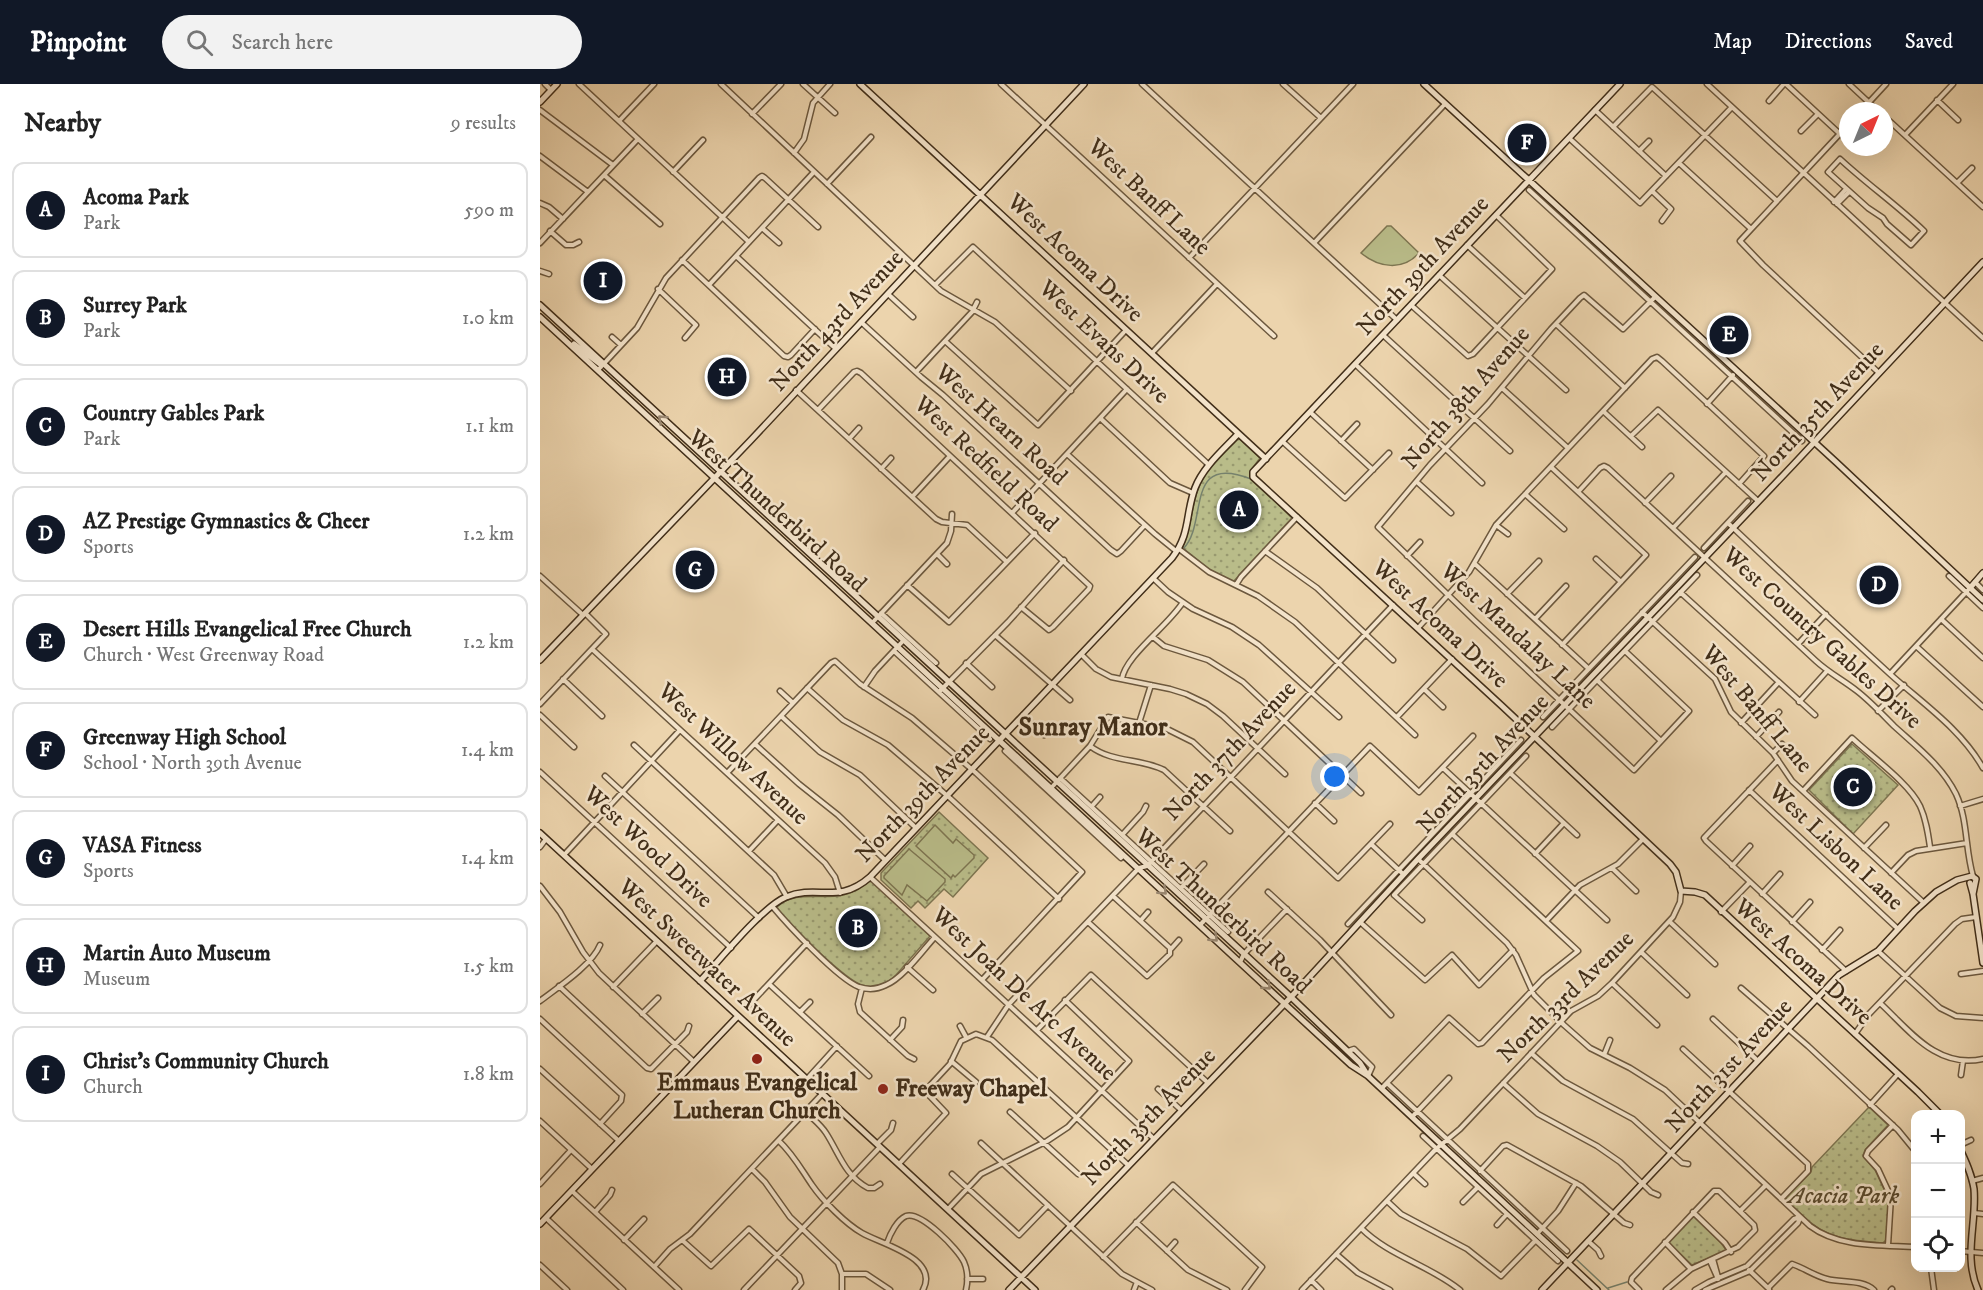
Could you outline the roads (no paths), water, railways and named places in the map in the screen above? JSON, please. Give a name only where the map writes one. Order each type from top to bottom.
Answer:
[{"type":"main road","points":[[540,102],[557,84]]},
{"type":"main road","name":"West Acoma Drive","points":[[860,84],[1266,459]]},
{"type":"main road","name":"North 43rd Avenue","points":[[540,660],[720,473],[1084,84]]},
{"type":"main road","points":[[1424,84],[1652,300],[1815,442],[1968,590],[1983,600]]},
{"type":"main road","name":"North 39th Avenue","points":[[1253,474],[1620,84]]},
{"type":"main road","name":"North 35th Avenue","points":[[1009,1290],[1291,997],[1389,890],[1401,872],[1418,859],[1473,796],[1533,737],[1562,702],[1645,614],[1704,557],[1730,525],[1758,501],[1815,442],[1983,262]]},
{"type":"main road","name":"West Thunderbird Road","points":[[540,305],[720,473],[879,615],[903,641],[932,662],[948,682],[1058,780],[1074,798],[1208,917],[1244,954],[1350,1053],[1368,1076]]},
{"type":"main road","name":"West Thunderbird Road","points":[[540,317],[714,479],[873,622],[896,649],[991,731],[1008,752],[1052,787],[1068,806],[1120,855],[1139,868],[1352,1066],[1382,1088],[1439,1147],[1597,1290]]},
{"type":"main road","points":[[560,335],[570,340],[596,362],[604,364]]},
{"type":"main road","points":[[635,406],[641,399]]},
{"type":"main road","name":"North 39th Avenue","points":[[700,981],[772,906],[787,897],[801,893],[840,893],[860,885],[870,877],[1178,550],[1187,530],[1194,493],[1200,478],[1238,434]]},
{"type":"main road","name":"West Acoma Drive","points":[[1253,474],[1297,518],[1452,659],[1643,839],[1676,872],[1681,891],[1695,891],[1705,895],[1936,1110]]},
{"type":"main road","points":[[1968,590],[1983,573]]},
{"type":"main road","name":"West Sweetwater Avenue","points":[[540,833],[1035,1290]]},
{"type":"main road","name":"North 31st Avenue","points":[[1542,1290],[1816,999],[1846,971],[1878,951],[1924,903],[1942,888],[1954,882],[1983,878]]},
{"type":"main road","name":"West Country Gables Drive","points":[[1972,880],[1983,963]]},
{"type":"main road","points":[[540,1224],[738,1016]]},
{"type":"main road","points":[[1327,1042],[1350,1053]]},
{"type":"main road","points":[[1965,1162],[1972,1181],[1974,1213],[1970,1252],[1971,1266],[1978,1290]]},
{"type":"street","points":[[544,84],[551,90]]},
{"type":"street","points":[[579,84],[749,242]]},
{"type":"street","points":[[619,121],[654,84]]},
{"type":"street","points":[[721,84],[935,285],[955,300],[995,322],[1071,391]]},
{"type":"street","points":[[752,114],[781,84]]},
{"type":"street","points":[[803,84],[835,113]]},
{"type":"street","points":[[794,153],[807,132],[810,112],[818,97],[830,84]]},
{"type":"street","name":"West Banff Lane","points":[[1001,84],[1274,336]]},
{"type":"street","points":[[1142,84],[1397,320]]},
{"type":"street","points":[[1283,84],[1321,118]]},
{"type":"street","points":[[1189,258],[1353,84]]},
{"type":"street","points":[[1707,84],[1983,338]]},
{"type":"street","points":[[1769,101],[1785,84],[1839,133]]},
{"type":"street","points":[[1849,84],[1869,102],[1886,84]]},
{"type":"street","points":[[1905,135],[1953,84]]},
{"type":"street","points":[[1613,127],[1652,87],[1776,200]]},
{"type":"street","points":[[1937,100],[1958,120]]},
{"type":"street","points":[[1314,243],[1445,104]]},
{"type":"street","points":[[1569,138],[1640,203],[1732,107]]},
{"type":"street","points":[[540,110],[613,165]]},
{"type":"street","points":[[1595,110],[1666,176]]},
{"type":"street","points":[[1801,131],[1818,114]]},
{"type":"street","points":[[1893,124],[1983,207]]},
{"type":"street","points":[[1839,135],[1740,241],[1879,373]]},
{"type":"street","points":[[827,184],[871,137]]},
{"type":"street","points":[[540,243],[638,139]]},
{"type":"street","points":[[673,172],[703,140]]},
{"type":"street","points":[[1639,151],[1649,141]]},
{"type":"street","points":[[540,156],[588,192]]},
{"type":"street","points":[[1840,159],[1875,190],[1895,203],[1924,231],[1911,245],[1883,218],[1846,192],[1828,172],[1840,159]]},
{"type":"street","points":[[1679,163],[1750,228]]},
{"type":"street","points":[[1957,183],[1972,168]]},
{"type":"street","points":[[709,285],[814,172]]},
{"type":"street","points":[[604,175],[660,224]]},
{"type":"street","points":[[598,370],[637,328],[658,289],[682,260],[762,176],[818,228]]},
{"type":"street","points":[[1529,190],[1565,219]]},
{"type":"street","points":[[1652,191],[1671,209],[1662,220]]},
{"type":"street","points":[[1836,203],[1846,192]]},
{"type":"street","points":[[540,203],[555,211],[563,219]]},
{"type":"street","points":[[1411,305],[1468,356],[1473,354],[1552,268],[1496,215]]},
{"type":"street","points":[[762,228],[779,243]]},
{"type":"street","points":[[550,231],[566,245],[579,242]]},
{"type":"street","points":[[1467,245],[1525,298]]},
{"type":"street","name":"West Evans Drive","points":[[935,285],[973,247],[1209,465]]},
{"type":"street","points":[[736,256],[836,349]]},
{"type":"street","points":[[682,260],[788,357],[815,329]]},
{"type":"street","points":[[540,271],[549,274]]},
{"type":"street","points":[[1439,275],[1566,390]]},
{"type":"street","points":[[1152,354],[1217,284]]},
{"type":"street","points":[[658,289],[696,325],[685,338]]},
{"type":"street","points":[[888,294],[913,317]]},
{"type":"street","name":"North 38th Avenue","points":[[1378,527],[1446,448],[1502,388],[1528,355],[1584,296],[1623,330],[1652,300]]},
{"type":"street","points":[[1652,300],[1802,441]]},
{"type":"street","points":[[916,372],[974,309],[977,302]]},
{"type":"street","points":[[642,308],[647,310]]},
{"type":"street","name":"West Hearn Road","points":[[861,322],[944,394],[1117,554],[1145,525]]},
{"type":"street","points":[[1556,324],[1625,388]]},
{"type":"street","points":[[945,341],[1038,425],[1126,330]]},
{"type":"street","points":[[1383,335],[1510,451]]},
{"type":"street","points":[[612,337],[621,345]]},
{"type":"street","points":[[1418,628],[1476,562],[1496,525],[1652,359],[1657,357],[1764,456],[1739,484]]},
{"type":"street","points":[[975,368],[979,364]]},
{"type":"street","points":[[1355,364],[1482,483]]},
{"type":"street","name":"West Redfield Road","points":[[818,411],[857,371],[1090,586],[1049,630],[1021,607]]},
{"type":"street","points":[[1707,404],[1736,371]]},
{"type":"street","points":[[1012,513],[1127,388]]},
{"type":"street","points":[[1502,388],[1568,448]]},
{"type":"street","points":[[796,390],[939,521],[960,523],[969,527],[1007,562]]},
{"type":"street","points":[[1631,436],[1658,410],[1758,501]]},
{"type":"street","points":[[1603,411],[1642,447]]},
{"type":"street","points":[[1310,412],[1373,470]]},
{"type":"street","points":[[1100,418],[1170,483],[1194,493]]},
{"type":"street","points":[[1341,441],[1357,424]]},
{"type":"street","points":[[849,439],[859,428]]},
{"type":"street","points":[[1282,441],[1345,498],[1389,453]]},
{"type":"street","points":[[1067,454],[1099,479],[1138,515],[1145,525],[1178,550],[1209,572],[1277,608],[1295,622],[1415,735]]},
{"type":"street","points":[[912,497],[950,455]]},
{"type":"street","points":[[881,469],[891,458]]},
{"type":"street","name":"West Country Gables Drive","points":[[1578,492],[1604,466],[1827,671],[1851,687],[1942,772],[1960,806],[1972,880]]},
{"type":"street","points":[[1551,467],[1646,555],[1562,645]]},
{"type":"street","points":[[1673,528],[1726,472]]},
{"type":"street","points":[[1645,503],[1671,476]]},
{"type":"street","points":[[1417,482],[1450,513]]},
{"type":"street","points":[[1525,494],[1564,529]]},
{"type":"street","name":"North 35th Avenue","points":[[1704,548],[1730,525],[1748,501]]},
{"type":"street","points":[[873,622],[950,538],[952,514]]},
{"type":"street","points":[[1236,585],[1241,576],[1297,518]]},
{"type":"street","points":[[1496,525],[1508,534]]},
{"type":"street","points":[[1730,525],[1965,741],[1983,768]]},
{"type":"street","name":"West Mandalay Lane","points":[[1378,527],[1635,770],[1661,741]]},
{"type":"street","points":[[908,585],[949,622],[1035,533]]},
{"type":"street","points":[[1407,556],[1420,542]]},
{"type":"street","points":[[1265,551],[1317,588],[1393,660]]},
{"type":"street","points":[[937,554],[948,564]]},
{"type":"street","points":[[1471,556],[1507,594],[1588,669]]},
{"type":"street","name":"North 35th Avenue","points":[[1543,717],[1562,702],[1588,669],[1645,614],[1695,557]]},
{"type":"street","points":[[1596,559],[1621,582]]},
{"type":"street","points":[[941,690],[1064,560]]},
{"type":"street","points":[[1507,594],[1539,561]]},
{"type":"street","name":"North 35th Avenue","points":[[1552,727],[1697,575]]},
{"type":"street","points":[[540,576],[606,634],[540,704]]},
{"type":"street","points":[[1949,576],[1968,590],[1983,608]]},
{"type":"street","points":[[1153,578],[1183,602],[1251,639],[1269,652],[1339,717]]},
{"type":"street","points":[[1975,582],[1983,590]]},
{"type":"street","points":[[1534,619],[1566,586]]},
{"type":"street","points":[[1890,674],[1968,590]]},
{"type":"street","points":[[1680,592],[1815,715]]},
{"type":"street","points":[[1122,679],[1125,668],[1183,602]]},
{"type":"street","name":"North 37th Avenue","points":[[1149,863],[1393,605]]},
{"type":"street","name":"West Banff Lane","points":[[1645,614],[1715,679],[1731,712],[1773,753],[1788,776],[1924,903]]},
{"type":"street","points":[[1798,644],[1826,614]]},
{"type":"street","name":"West Thunderbird Road","points":[[879,615],[932,662]]},
{"type":"street","points":[[1941,619],[1983,658]]},
{"type":"street","points":[[995,634],[1070,700]]},
{"type":"street","points":[[1154,637],[1164,646],[1208,660],[1232,674],[1253,690],[1361,793]]},
{"type":"street","points":[[864,687],[903,641]]},
{"type":"street","points":[[1916,646],[1983,707]]},
{"type":"street","name":"West Willow Avenue","points":[[592,649],[829,867],[840,893]]},
{"type":"street","points":[[1597,680],[1661,741],[1689,711],[1625,651]]},
{"type":"street","points":[[1081,654],[1104,674],[1186,694],[1207,704],[1285,774]]},
{"type":"street","points":[[1396,717],[1452,659]]},
{"type":"street","points":[[727,773],[835,661],[864,687],[905,712],[972,769],[1082,872],[982,980]]},
{"type":"street","points":[[966,663],[992,687]]},
{"type":"street","points":[[1799,702],[1827,671]]},
{"type":"street","points":[[563,679],[602,716]]},
{"type":"street","points":[[1742,723],[1778,683]]},
{"type":"street","points":[[1139,723],[1151,685]]},
{"type":"street","points":[[1878,711],[1904,686]]},
{"type":"street","points":[[807,688],[843,720],[888,745],[1059,899]]},
{"type":"street","points":[[1424,689],[1443,707]]},
{"type":"street","name":"West Thunderbird Road","points":[[941,690],[990,739]]},
{"type":"street","points":[[780,691],[793,703]]},
{"type":"street","points":[[1756,737],[1779,712]]},
{"type":"street","points":[[540,715],[574,747]]},
{"type":"street","points":[[1023,715],[1044,735]]},
{"type":"street","points":[[781,716],[820,752],[860,775],[916,828]]},
{"type":"street","points":[[1052,787],[1090,746],[1108,717],[1165,728],[1184,736],[1338,878],[1390,824]]},
{"type":"street","points":[[564,855],[680,730]]},
{"type":"street","points":[[984,734],[991,731]]},
{"type":"street","points":[[1200,925],[1370,746],[1419,792],[1473,736]]},
{"type":"street","points":[[1803,791],[1852,738],[1909,790],[1919,804],[1926,823],[1930,848]]},
{"type":"street","name":"North 35th Avenue","points":[[1348,924],[1473,796],[1521,740]]},
{"type":"street","points":[[755,744],[838,815],[885,860]]},
{"type":"street","points":[[1773,753],[1782,744]]},
{"type":"street","points":[[634,745],[774,875],[787,897]]},
{"type":"street","points":[[1090,746],[1108,757],[1155,766],[1164,770],[1230,831]]},
{"type":"street","name":"West Thunderbird Road","points":[[1008,752],[1068,806]]},
{"type":"street","name":"North 35th Avenue","points":[[1394,895],[1526,756]]},
{"type":"street","points":[[1778,760],[1704,838],[1846,971]]},
{"type":"street","points":[[1443,768],[1607,920]]},
{"type":"street","name":"West Wood Drive","points":[[540,772],[731,948]]},
{"type":"street","points":[[1510,773],[1577,835]]},
{"type":"street","points":[[605,776],[760,918]]},
{"type":"street","name":"West Thunderbird Road","points":[[1058,780],[1092,806],[1123,834],[1149,863],[1181,888],[1208,917],[1228,932]]},
{"type":"street","name":"West Lisbon Lane","points":[[1749,790],[1899,929]]},
{"type":"street","points":[[1092,806],[1101,796]]},
{"type":"street","points":[[1068,806],[1074,798]]},
{"type":"street","points":[[1960,806],[1983,799]]},
{"type":"street","points":[[1315,803],[1334,821]]},
{"type":"street","points":[[1123,834],[1146,806]]},
{"type":"street","points":[[748,851],[778,819]]},
{"type":"street","points":[[1535,854],[1564,823]]},
{"type":"street","points":[[1864,848],[1886,825]]},
{"type":"street","points":[[1382,1088],[1449,1018],[1478,1044],[1482,1043],[1552,970],[1578,951],[1452,834]]},
{"type":"street","points":[[540,847],[546,839]]},
{"type":"street","points":[[1546,921],[1575,891],[1592,877],[1612,868],[1624,859],[1643,839]]},
{"type":"street","points":[[1891,873],[1908,855],[1920,849],[1967,843]]},
{"type":"street","points":[[1371,844],[1401,872]]},
{"type":"street","points":[[1732,866],[1750,846]]},
{"type":"street","points":[[1418,859],[1501,936],[1513,950],[1531,991],[1540,1003],[1581,1042],[1655,1083],[1814,1229],[1835,1239],[1911,1247]]},
{"type":"street","points":[[987,1036],[1009,1004],[1139,868],[1149,863]]},
{"type":"street","points":[[1181,888],[1204,864]]},
{"type":"street","points":[[1612,868],[1636,891]]},
{"type":"street","points":[[1762,894],[1780,874]]},
{"type":"street","name":"West Joan De Arc Avenue","points":[[870,877],[1153,1138]]},
{"type":"street","points":[[1721,912],[1749,882]]},
{"type":"street","points":[[540,886],[565,920],[589,960],[613,987],[694,1062]]},
{"type":"street","points":[[1389,890],[1422,920]]},
{"type":"street","name":"North 33rd Avenue","points":[[1302,1290],[1571,1011],[1598,996],[1670,922],[1678,908],[1681,891]]},
{"type":"street","points":[[540,897],[546,892]]},
{"type":"street","points":[[1268,892],[1332,952],[1391,1016]]},
{"type":"street","points":[[1113,896],[1171,950]]},
{"type":"street","points":[[1792,922],[1810,902]]},
{"type":"street","points":[[772,906],[848,981],[862,988],[888,985],[935,937]]},
{"type":"street","points":[[1240,962],[1244,954],[1287,909]]},
{"type":"street","points":[[1140,921],[1148,912]]},
{"type":"street","points":[[565,920],[572,916]]},
{"type":"street","points":[[1855,1034],[1880,1003],[1957,922],[1976,916]]},
{"type":"street","points":[[1088,922],[1147,976],[1179,940]]},
{"type":"street","points":[[1360,922],[1425,980],[1452,955],[1479,985],[1513,950]]},
{"type":"street","points":[[1670,922],[1716,964]]},
{"type":"street","points":[[1822,950],[1840,930]]},
{"type":"street","points":[[613,987],[657,941]]},
{"type":"street","points":[[749,1005],[807,943]]},
{"type":"street","points":[[540,1001],[589,960],[600,945]]},
{"type":"street","points":[[1878,951],[1946,1011],[1964,1017],[1983,1018]]},
{"type":"street","points":[[1641,952],[1687,995]]},
{"type":"street","points":[[907,967],[933,990]]},
{"type":"street","points":[[1961,974],[1983,971]]},
{"type":"street","points":[[1037,1030],[1090,975],[1207,1082]]},
{"type":"street","points":[[1612,982],[1658,1025]]},
{"type":"street","points":[[769,984],[870,1076]]},
{"type":"street","points":[[559,987],[651,1070],[687,1032],[689,1026]]},
{"type":"street","points":[[862,988],[858,1004],[860,1012],[914,1059]]},
{"type":"street","points":[[1741,988],[1808,1046],[1893,1125],[1911,1145]]},
{"type":"street","points":[[642,1014],[658,998]]},
{"type":"street","points":[[948,1209],[981,1174],[1062,1132],[1129,1061],[1065,1000]]},
{"type":"street","points":[[800,1012],[810,1002]]},
{"type":"street","points":[[1880,1003],[1934,1052],[1947,1058],[1963,1061],[1983,1059]]},
{"type":"street","points":[[540,1019],[622,1095],[623,1098],[600,1124]]},
{"type":"street","points":[[1713,1019],[1758,1061]]},
{"type":"street","points":[[890,1040],[902,1027],[903,1020]]},
{"type":"street","points":[[960,1026],[966,1037]]},
{"type":"street","points":[[899,1164],[946,1113],[925,1091],[951,1061],[958,1044],[966,1037],[976,1034],[987,1036],[1128,1165]]},
{"type":"street","points":[[1604,1055],[1610,1040]]},
{"type":"street","points":[[806,1080],[837,1046]]},
{"type":"street","points":[[1683,1049],[1809,1168],[1782,1199]]},
{"type":"street","points":[[1531,1053],[1563,1081],[1633,1119],[1682,1163],[1688,1164]]},
{"type":"street","points":[[951,1061],[976,1082]]},
{"type":"street","points":[[1961,1075],[1963,1061]]},
{"type":"street","points":[[540,1069],[619,1141]]},
{"type":"street","points":[[1870,1105],[1899,1074]]},
{"type":"street","points":[[1412,1117],[1449,1078]]},
{"type":"street","points":[[1387,1083],[1567,1251]]},
{"type":"street","points":[[1503,1083],[1538,1114],[1597,1146],[1620,1162],[1651,1192],[1658,1195]]},
{"type":"street","points":[[1158,1089],[1180,1110]]},
{"type":"street","points":[[654,1267],[752,1169],[822,1094]]},
{"type":"street","points":[[806,1112],[824,1131],[841,1163],[852,1176],[868,1188],[874,1188],[880,1184]]},
{"type":"street","points":[[1010,1112],[1078,1174]]},
{"type":"street","points":[[540,1120],[592,1169]]},
{"type":"street","points":[[744,1290],[852,1176],[891,1130],[893,1123]]},
{"type":"street","points":[[1888,1245],[1891,1197],[1878,1169],[1866,1156],[1893,1125]]},
{"type":"street","name":"West Thunderbird Road","points":[[1423,1136],[1439,1147],[1557,1261]]},
{"type":"street","points":[[779,1140],[796,1158],[813,1187],[827,1202],[863,1234],[902,1250],[922,1268],[926,1280],[923,1290]]},
{"type":"street","points":[[1965,1142],[1971,1140]]},
{"type":"street","points":[[981,1143],[1125,1276],[1152,1290]]},
{"type":"street","points":[[1480,1171],[1503,1146],[1507,1145],[1586,1189],[1624,1223],[1630,1225]]},
{"type":"street","points":[[540,1184],[572,1150]]},
{"type":"street","points":[[752,1169],[760,1176],[790,1217],[834,1259],[842,1274],[842,1290]]},
{"type":"street","points":[[1413,1173],[1425,1184]]},
{"type":"street","points":[[540,1174],[544,1179]]},
{"type":"street","points":[[952,1174],[1018,1235],[1048,1206]]},
{"type":"street","points":[[1972,1181],[1983,1178]]},
{"type":"street","points":[[1537,1234],[1563,1204],[1576,1183]]},
{"type":"street","points":[[1103,1257],[1173,1185],[1262,1267],[1245,1290]]},
{"type":"street","points":[[1740,1211],[1766,1185]]},
{"type":"street","points":[[1463,1202],[1478,1187]]},
{"type":"street","points":[[594,1212],[612,1190]]},
{"type":"street","points":[[1639,1290],[1631,1280],[1716,1190],[1756,1227],[1744,1243],[1731,1252],[1691,1269],[1666,1290]]},
{"type":"street","points":[[572,1191],[679,1290]]},
{"type":"street","points":[[1387,1201],[1401,1214],[1467,1249],[1500,1275],[1535,1240]]},
{"type":"street","points":[[1693,1212],[1725,1243],[1731,1252]]},
{"type":"street","points":[[887,1243],[900,1221],[912,1213],[925,1221],[957,1251],[966,1267],[966,1290]]},
{"type":"street","points":[[1974,1213],[1983,1214]]},
{"type":"street","points":[[1497,1224],[1507,1214]]},
{"type":"street","points":[[1695,1290],[1748,1269],[1767,1256],[1798,1223],[1800,1217]]},
{"type":"street","points":[[546,1218],[623,1290]]},
{"type":"street","points":[[624,1239],[644,1219]]},
{"type":"street","points":[[1136,1222],[1188,1270],[1227,1290]]},
{"type":"street","points":[[682,1240],[711,1266],[749,1228],[801,1280],[795,1290]]},
{"type":"street","points":[[1361,1228],[1379,1244],[1423,1266],[1460,1290]]},
{"type":"street","points":[[1588,1241],[1601,1256]]},
{"type":"street","points":[[1167,1251],[1176,1242]]},
{"type":"street","points":[[1665,1242],[1691,1269]]},
{"type":"street","points":[[1965,1252],[1983,1253]]},
{"type":"street","points":[[1336,1254],[1358,1274],[1390,1290]]},
{"type":"street","points":[[1712,1260],[1719,1281]]},
{"type":"street","points":[[1748,1269],[1769,1289],[1792,1263],[1817,1276],[1843,1284],[1866,1284],[1874,1290]]},
{"type":"street","points":[[540,1265],[567,1290]]},
{"type":"street","points":[[1932,1272],[1934,1290]]},
{"type":"street","points":[[842,1274],[866,1274],[888,1289]]},
{"type":"street","points":[[967,1279],[983,1279]]},
{"type":"street","points":[[1311,1280],[1321,1290]]},
{"type":"street","points":[[1705,1290],[1719,1281]]},
{"type":"street","points":[[1134,1290],[1137,1282]]},
{"type":"waterway","points":[[1183,549],[1191,538],[1201,494],[1206,483],[1215,475],[1230,473],[1251,479]]},
{"type":"waterway","points":[[1577,1260],[1609,1290]]},
{"type":"waterway","points":[[1608,1288],[1627,1282]]},
{"type":"place","name":"Greenway High School","points":[[1527,143]]},
{"type":"place","name":"Christ's Community Church","points":[[603,281]]},
{"type":"place","name":"Desert Hills Evangelical Free Church","points":[[1729,335]]},
{"type":"place","name":"Martin Auto Museum","points":[[727,377]]},
{"type":"place","name":"Acoma Park","points":[[1239,510]]},
{"type":"place","name":"VASA Fitness","points":[[695,570]]},
{"type":"place","name":"AZ Prestige Gymnastics & Cheer","points":[[1879,585]]},
{"type":"place","name":"Country Gables Park","points":[[1853,787]]},
{"type":"place","name":"Surrey Park","points":[[858,928]]},
{"type":"place","name":"Emmaus Evangelical Lutheran Church","points":[[757,1059]]},
{"type":"place","name":"Freeway Chapel","points":[[883,1089]]},
{"type":"district","name":"Sunray Manor","points":[[1093,727]]},
{"type":"park label","name":"Acacia Park","points":[[1844,1196]]}]
